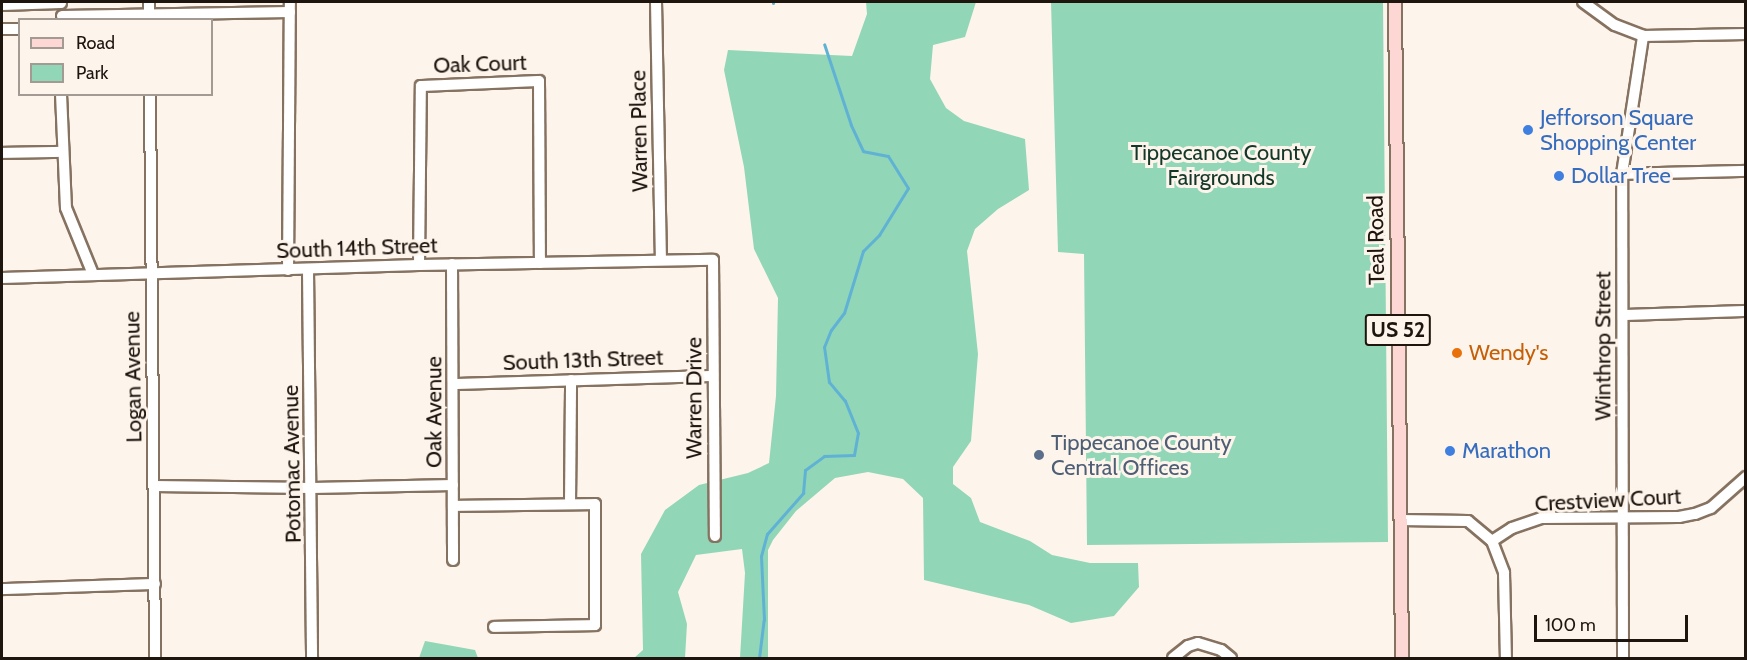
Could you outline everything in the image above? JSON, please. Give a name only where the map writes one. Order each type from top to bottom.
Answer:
[{"type":"main road","name":"Teal Road","points":[[1395,2],[1402,658]]},
{"type":"street","points":[[2,5],[62,2],[62,18],[149,17],[290,7],[288,270]]},
{"type":"street","points":[[149,2],[149,17]]},
{"type":"street","name":"Warren Place","points":[[656,2],[661,259]]},
{"type":"street","points":[[1583,2],[1615,25],[1643,36],[1746,34]]},
{"type":"street","points":[[2,29],[18,29]]},
{"type":"street","name":"Winthrop Street","points":[[1623,658],[1622,174],[1643,36]]},
{"type":"street","name":"Oak Court","points":[[419,265],[421,86],[539,81],[540,263]]},
{"type":"street","points":[[61,96],[66,208],[93,274]]},
{"type":"street","name":"Logan Avenue","points":[[150,96],[155,658]]},
{"type":"street","points":[[2,153],[62,153]]},
{"type":"street","points":[[1622,174],[1746,171]]},
{"type":"street","name":"South 14th Street","points":[[2,278],[453,264],[713,260]]},
{"type":"street","name":"Warren Drive","points":[[713,260],[715,536]]},
{"type":"street","name":"Oak Avenue","points":[[453,264],[453,560]]},
{"type":"street","name":"Potomac Avenue","points":[[308,270],[312,658]]},
{"type":"street","points":[[1623,315],[1746,311]]},
{"type":"street","name":"South 13th Street","points":[[454,384],[713,376]]},
{"type":"street","points":[[570,504],[571,380]]},
{"type":"street","name":"Crestview Court","points":[[1492,541],[1512,528],[1540,518],[1679,517],[1695,514],[1711,508],[1746,477]]},
{"type":"street","points":[[154,486],[312,488],[453,485]]},
{"type":"street","points":[[453,506],[595,504],[595,625],[494,627]]},
{"type":"street","points":[[1400,520],[1468,521],[1492,541],[1504,573],[1506,658]]},
{"type":"street","points":[[2,589],[155,584]]},
{"type":"street","points":[[1173,658],[1188,646],[1198,643],[1221,650],[1231,658]]},
{"type":"green space","points":[[866,2],[976,2],[965,37],[933,45],[930,79],[946,108],[964,121],[1025,139],[1029,190],[998,209],[975,229],[967,251],[978,354],[971,441],[953,467],[953,484],[971,498],[980,522],[1030,541],[1052,555],[1090,563],[1138,563],[1139,587],[1114,616],[1071,623],[1029,605],[924,580],[923,498],[903,479],[868,472],[835,478],[796,511],[773,540],[768,550],[768,658],[740,658],[745,573],[742,549],[696,555],[678,592],[687,624],[685,658],[634,658],[643,650],[641,554],[665,510],[699,485],[748,473],[769,463],[776,396],[778,298],[754,249],[744,167],[724,70],[728,50],[852,56],[867,14]]},
{"type":"green space","name":"Tippecanoe County Fairgrounds","points":[[1051,2],[1383,2],[1388,542],[1087,545],[1084,254],[1058,252]]},
{"type":"green space","points":[[425,641],[475,650],[478,658],[419,658]]},
{"type":"waterway","points":[[759,658],[764,620],[761,556],[767,534],[803,493],[805,470],[824,456],[854,455],[858,433],[845,401],[829,382],[824,347],[831,330],[844,313],[863,251],[879,235],[908,188],[888,156],[863,151],[851,125],[824,44]]},
{"type":"place","name":"Jefforson Square Shopping Center","points":[[1528,130]]},
{"type":"place","name":"Dollar Tree","points":[[1559,176]]},
{"type":"place","name":"Wendy's","points":[[1457,353]]},
{"type":"place","name":"Marathon","points":[[1450,451]]},
{"type":"place","name":"Tippecanoe County Central Offices","points":[[1039,455]]}]
